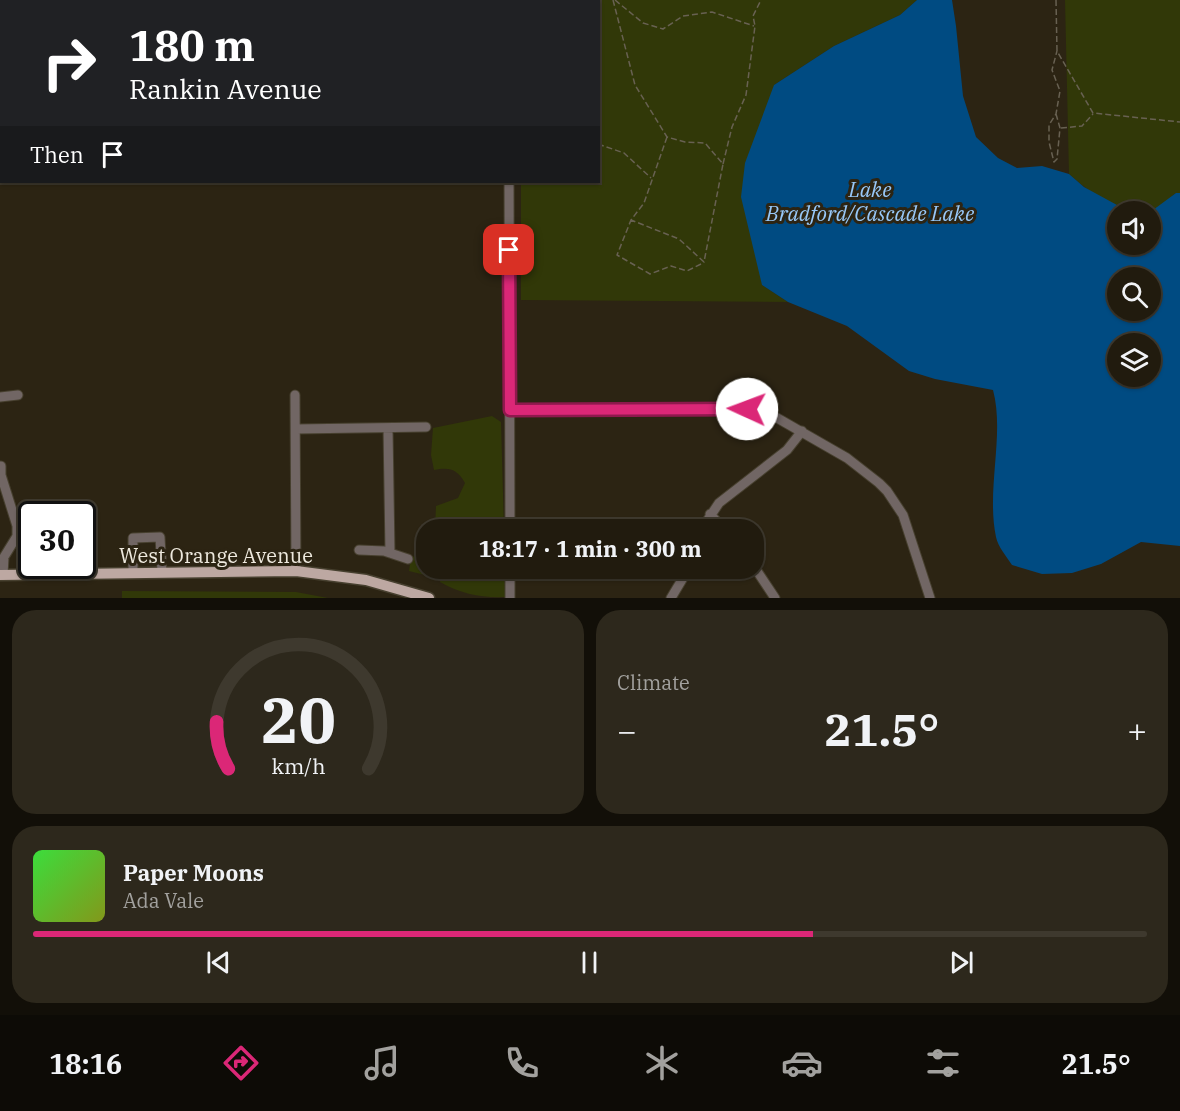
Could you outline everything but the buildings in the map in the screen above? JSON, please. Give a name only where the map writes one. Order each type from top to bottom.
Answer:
[{"type":"main road","name":"West Orange Avenue","points":[[96,571],[296,571],[366,580],[429,598]]},
{"type":"main road","name":"West Orange Avenue","points":[[2,575],[18,574]]},
{"type":"street","points":[[509,183],[510,519]]},
{"type":"street","points":[[0,397],[18,395]]},
{"type":"street","points":[[295,395],[296,571]]},
{"type":"street","points":[[510,410],[732,408],[766,413],[847,458],[887,491],[903,514],[930,598]]},
{"type":"street","points":[[296,429],[426,427]]},
{"type":"street","points":[[388,428],[390,553]]},
{"type":"street","points":[[707,519],[719,503],[787,450],[802,431]]},
{"type":"street","points":[[1,466],[1,475],[17,526],[17,536],[4,557],[2,575]]},
{"type":"street","points":[[710,514],[715,519]]},
{"type":"street","points":[[133,572],[133,538],[160,537],[162,572]]},
{"type":"street","points":[[359,550],[390,553],[408,559]]},
{"type":"street","points":[[510,579],[510,598]]},
{"type":"street","points":[[671,598],[682,579]]},
{"type":"street","points":[[762,579],[775,598]]},
{"type":"path","points":[[614,0],[643,23],[663,29],[683,16],[712,12],[755,26]]},
{"type":"path","points":[[614,0],[635,85],[667,136],[686,142],[705,143],[723,165]]},
{"type":"path","points":[[704,262],[732,127],[746,95],[755,26],[753,16],[761,0]]},
{"type":"path","points":[[1056,0],[1057,51],[1052,70],[1059,91],[1056,114],[1060,128],[1057,159],[1054,162],[1049,142],[1049,125],[1056,114]]},
{"type":"path","points":[[1057,51],[1094,113]]},
{"type":"path","points":[[1094,113],[1180,122]]},
{"type":"path","points":[[1060,128],[1082,126],[1094,113]]},
{"type":"path","points":[[667,136],[644,203],[631,220],[617,255],[650,274],[670,266],[687,271],[704,262]]},
{"type":"path","points":[[600,145],[624,153],[652,179]]},
{"type":"path","points":[[631,220],[679,239],[704,262]]},
{"type":"green space","points":[[600,0],[917,0],[900,15],[834,46],[774,85],[762,285],[788,302],[521,300],[521,183],[600,183]]},
{"type":"green space","points":[[1065,0],[1180,0],[1180,193],[1176,193],[1161,206],[1161,201],[1107,201],[1069,174]]},
{"type":"green space","points":[[492,416],[501,422],[504,519],[435,519],[436,506],[458,498],[465,483],[452,470],[434,470],[431,455],[433,428]]},
{"type":"green space","points":[[416,555],[416,573],[409,571],[411,558]]},
{"type":"green space","points":[[441,579],[504,579],[505,597],[472,594],[456,590],[440,582]]},
{"type":"green space","points":[[122,591],[296,592],[328,598],[122,598]]},
{"type":"water","name":"Lake Bradford/Cascade Lake","points":[[917,0],[952,0],[963,96],[976,137],[998,158],[1017,168],[1042,166],[1069,174],[1084,187],[1110,201],[1107,201],[1107,255],[1161,255],[1161,204],[1176,193],[1180,193],[1180,546],[1141,542],[1101,564],[1072,573],[1042,574],[1012,565],[997,541],[993,519],[997,425],[993,390],[935,379],[909,371],[847,326],[788,302],[762,285],[741,197],[745,163],[774,85],[834,46],[900,15]]},
{"type":"route","points":[[509,250],[510,410],[747,409]]}]
